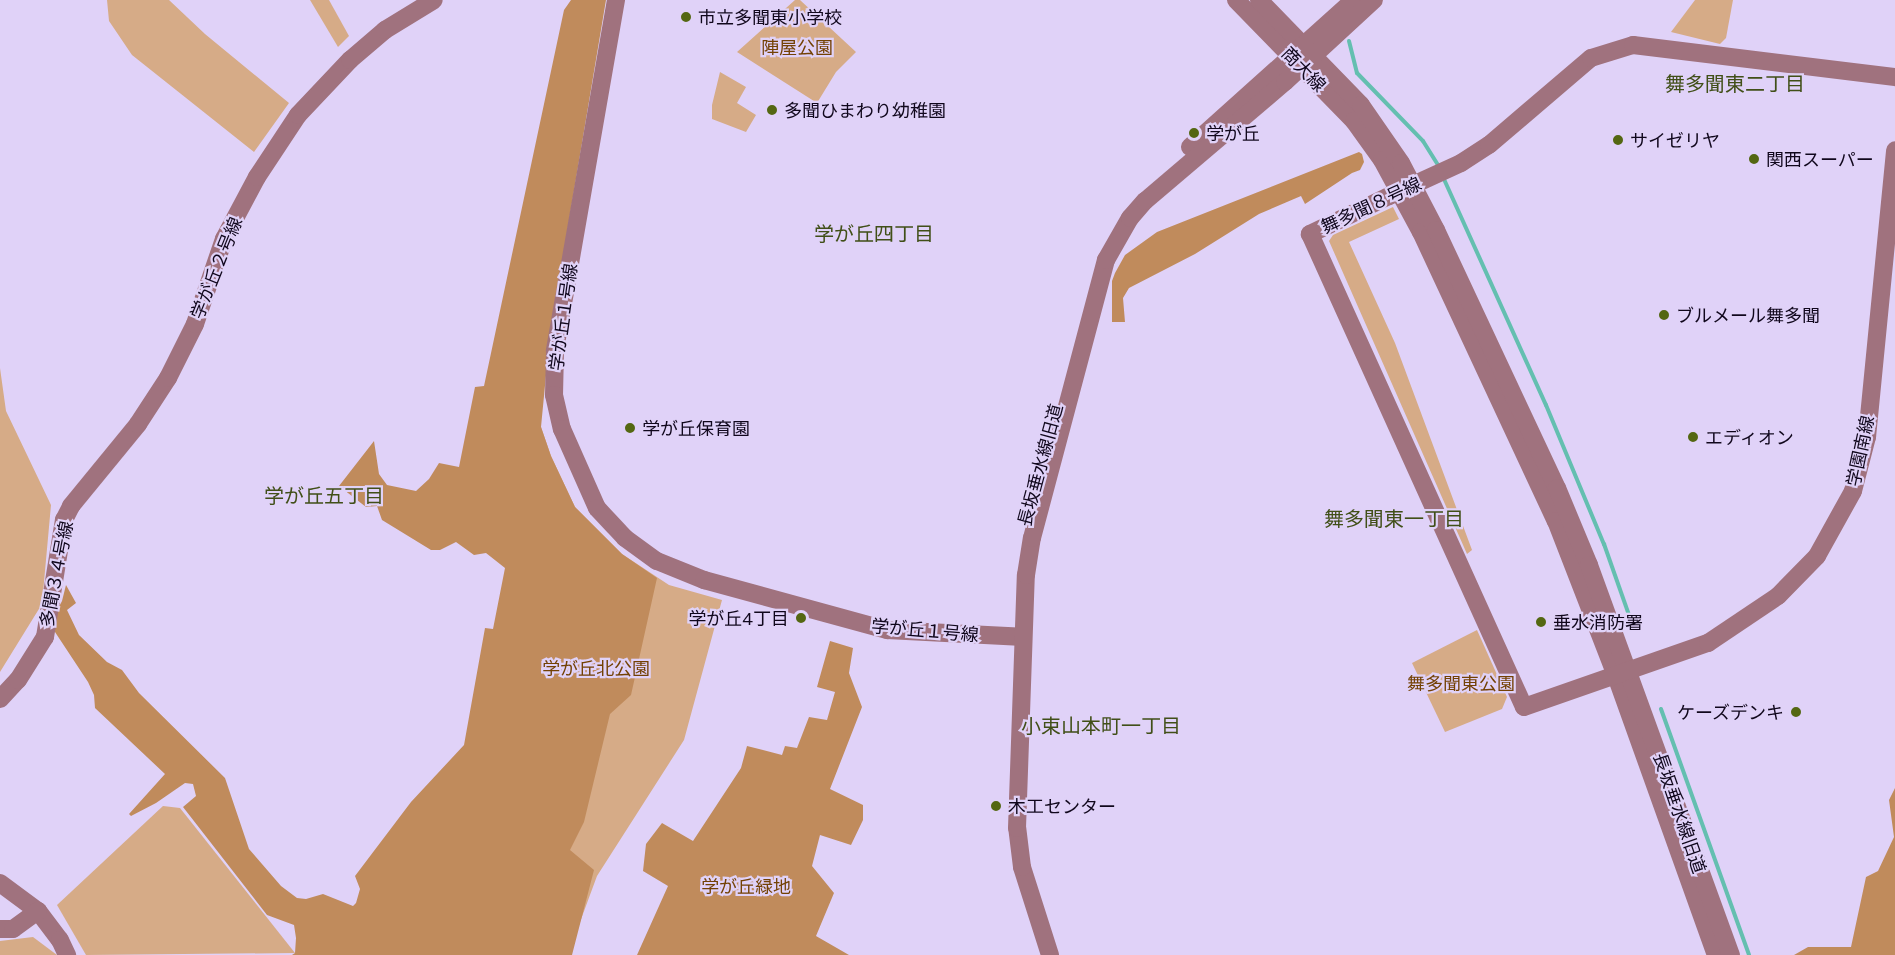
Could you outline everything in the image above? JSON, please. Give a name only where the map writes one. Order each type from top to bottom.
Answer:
[{"type":"street","name":"学が丘２号線","points":[[71,506],[138,424],[168,378],[195,324],[224,239],[257,177],[298,116],[350,60],[375,39],[434,0]]},
{"type":"street","name":"学が丘１号線","points":[[616,0],[555,351],[554,395],[562,429],[597,508],[625,538],[657,561],[704,580],[887,630],[1018,637]]},
{"type":"street","name":"商大線","points":[[1236,0],[1361,105],[1377,139],[1401,163],[1436,230],[1529,426],[1585,554],[1623,673]]},
{"type":"street","name":"商大線","points":[[1259,0],[1302,55]]},
{"type":"street","points":[[1302,55],[1354,0]]},
{"type":"street","points":[[1302,55],[1374,0]]},
{"type":"street","name":"舞多聞８号線","points":[[1623,673],[1524,707],[1310,234],[1461,163],[1488,145],[1591,58],[1633,45],[1895,77]]},
{"type":"street","name":"長坂垂水線旧道","points":[[1039,955],[1015,881],[1006,832],[1022,534],[1090,275],[1106,235],[1127,205],[1302,55]]},
{"type":"street","name":"学園南線","points":[[1623,673],[1708,643],[1778,596],[1818,556],[1853,491],[1867,437],[1895,150]]},
{"type":"street","name":"多聞３４号線","points":[[0,699],[18,680],[45,637],[64,520],[71,506]]},
{"type":"street","name":"長坂垂水線旧道","points":[[1018,637],[1017,828],[1022,867],[1050,955]]},
{"type":"street","name":"長坂垂水線旧道","points":[[1623,673],[1716,955]]},
{"type":"street","name":"長坂垂水線旧道","points":[[1623,673],[1731,955]]},
{"type":"street","points":[[0,883],[38,911],[60,940],[67,955]]},
{"type":"street","points":[[0,930],[13,929],[38,911]]},
{"type":"green space","points":[[107,0],[169,0],[205,34],[289,103],[254,152],[132,55],[109,21]]},
{"type":"green space","points":[[310,0],[329,0],[349,36],[338,47]]},
{"type":"green space","points":[[571,0],[606,0],[550,334],[541,427],[551,456],[575,507],[622,554],[657,578],[631,695],[610,714],[584,822],[570,850],[594,870],[572,955],[292,955],[295,953],[296,938],[294,925],[267,915],[183,807],[196,796],[193,784],[185,783],[156,803],[131,816],[129,814],[165,774],[95,708],[94,695],[88,682],[55,632],[53,618],[62,601],[66,585],[76,603],[67,610],[79,635],[107,662],[122,670],[139,693],[225,778],[249,849],[281,886],[297,898],[306,899],[323,894],[353,906],[356,903],[360,889],[355,876],[411,802],[464,745],[485,628],[493,629],[505,568],[486,553],[474,555],[456,542],[440,550],[431,550],[382,520],[377,506],[366,507],[339,486],[374,441],[379,474],[387,485],[416,491],[429,479],[439,463],[459,467],[475,387],[484,386],[564,10]]},
{"type":"green space","name":"陣屋公園","points":[[795,0],[800,0],[856,52],[836,72],[817,103],[737,52]]},
{"type":"green space","points":[[1695,0],[1733,0],[1726,38],[1720,44],[1671,32]]},
{"type":"green space","points":[[720,72],[746,87],[737,103],[756,115],[746,132],[712,119],[712,105]]},
{"type":"green space","points":[[1359,152],[1364,162],[1360,170],[1305,204],[1301,196],[1259,214],[1195,254],[1129,288],[1123,298],[1125,322],[1112,322],[1112,281],[1115,273],[1125,255],[1157,232]]},
{"type":"green space","points":[[1393,207],[1399,219],[1349,242],[1395,343],[1472,550],[1467,554],[1329,241],[1333,235]]},
{"type":"green space","points":[[0,368],[6,411],[51,505],[42,604],[0,672]]},
{"type":"green space","name":"学が丘北公園","points":[[541,427],[551,456],[575,507],[622,554],[669,585],[722,600],[684,740],[597,876],[573,941],[424,955]]},
{"type":"green space","name":"舞多聞東公園","points":[[1477,630],[1507,697],[1502,709],[1445,732],[1412,663]]},
{"type":"green space","name":"学が丘緑地","points":[[830,641],[853,648],[849,673],[862,707],[830,789],[863,805],[863,820],[851,845],[820,835],[812,866],[834,893],[816,936],[849,955],[637,955],[668,886],[643,871],[646,844],[662,823],[693,841],[741,768],[747,746],[782,755],[785,746],[797,748],[809,717],[827,720],[835,692],[817,687]]},
{"type":"green space","points":[[1895,788],[1895,955],[1794,955],[1808,947],[1851,947],[1866,877],[1878,871],[1894,837],[1889,800]]},
{"type":"green space","points":[[163,806],[180,808],[295,953],[86,955],[57,905]]},
{"type":"green space","points":[[33,937],[57,955],[0,955],[0,941]]},
{"type":"waterway","points":[[1349,41],[1357,73],[1423,141],[1439,167]]},
{"type":"waterway","points":[[1443,177],[1546,405],[1604,544],[1630,618]]},
{"type":"waterway","points":[[1661,709],[1749,955]]},
{"type":"place","name":"市立多聞東小学校","points":[[686,17]]},
{"type":"place","name":"多聞ひまわり幼稚園","points":[[772,110]]},
{"type":"place","name":"学が丘","points":[[1194,133]]},
{"type":"place","name":"サイゼリヤ","points":[[1618,140]]},
{"type":"place","name":"関西スーパー","points":[[1754,159]]},
{"type":"place","name":"ブルメール舞多聞","points":[[1664,315]]},
{"type":"place","name":"学が丘保育園","points":[[630,428]]},
{"type":"place","name":"エディオン","points":[[1693,437]]},
{"type":"place","name":"学が丘4丁目","points":[[801,618]]},
{"type":"place","name":"垂水消防署","points":[[1541,622]]},
{"type":"place","name":"ケーズデンキ","points":[[1796,712]]},
{"type":"place","name":"木工センター","points":[[996,806]]},
{"type":"district","name":"舞多聞東二丁目","points":[[1735,83]]},
{"type":"district","name":"学が丘四丁目","points":[[874,233]]},
{"type":"district","name":"学が丘五丁目","points":[[324,495]]},
{"type":"district","name":"舞多聞東一丁目","points":[[1394,518]]},
{"type":"district","name":"小束山本町一丁目","points":[[1101,725]]}]
